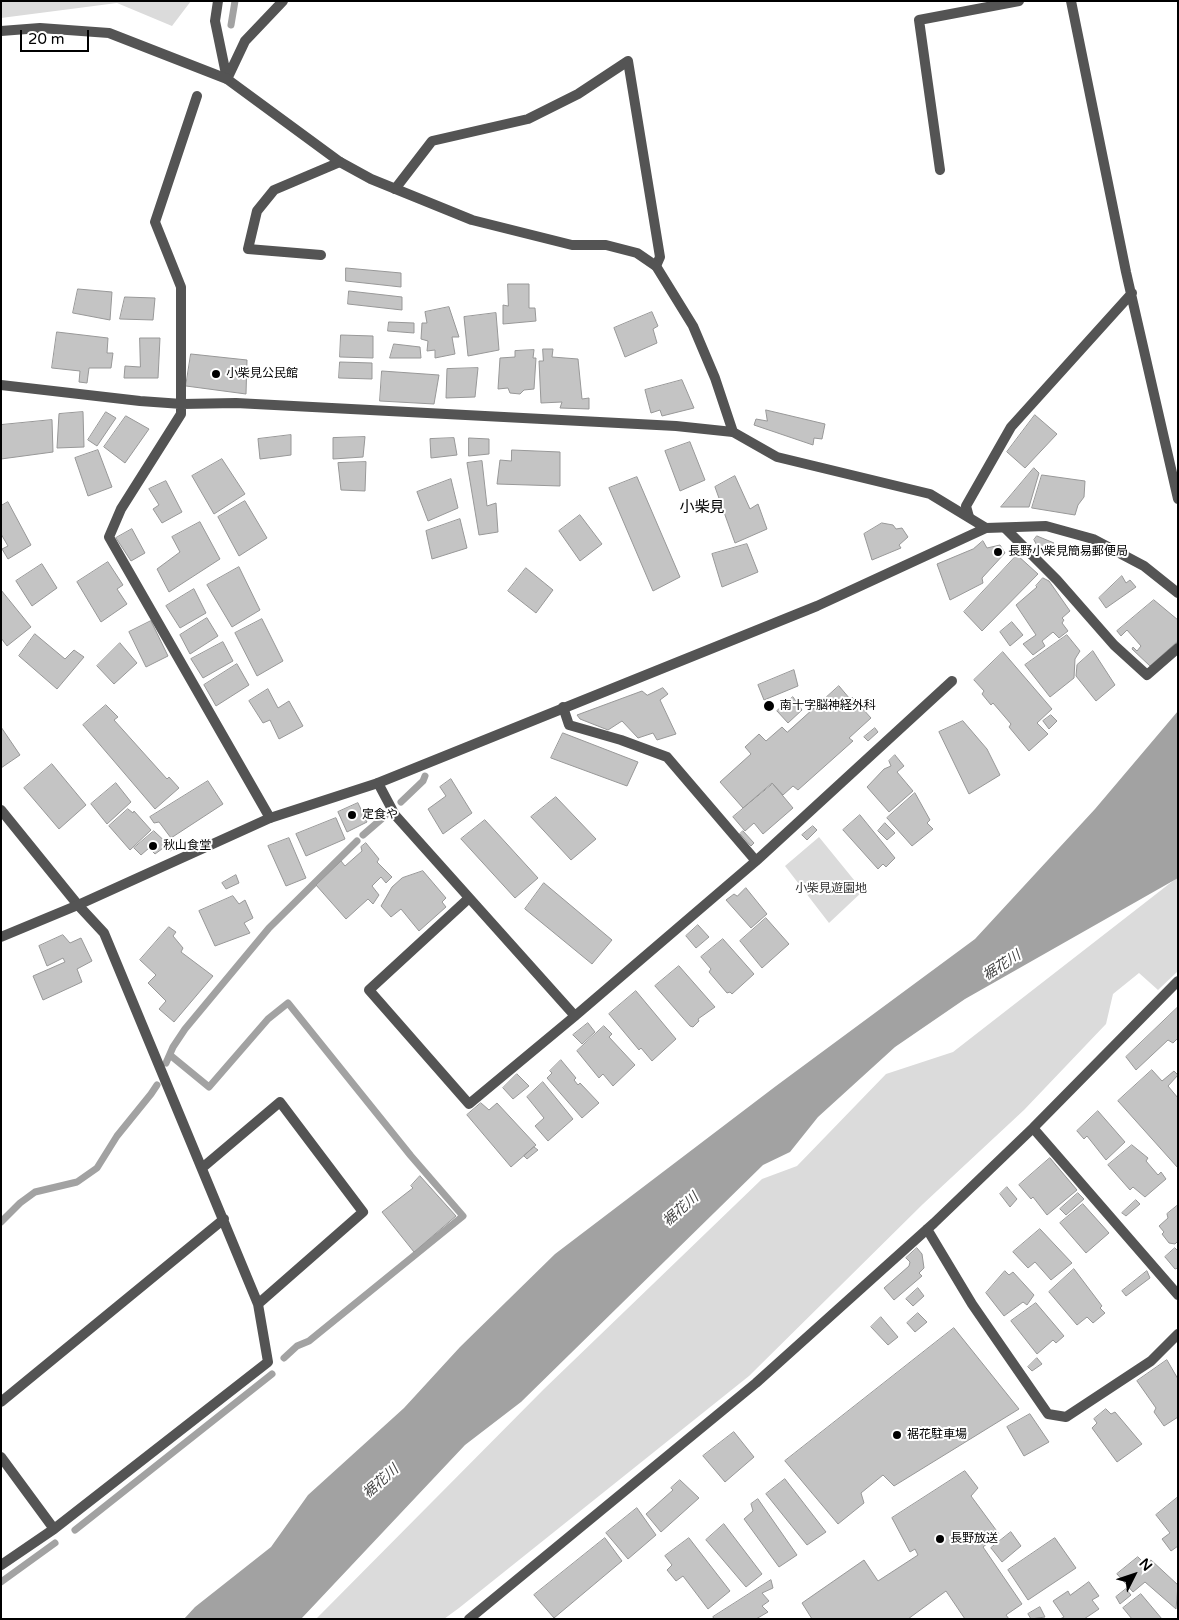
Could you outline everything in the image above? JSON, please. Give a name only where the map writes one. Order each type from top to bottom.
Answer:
[{"type":"street","points":[[218,1],[215,21],[227,79]]},
{"type":"street","points":[[227,79],[245,41],[284,1]]},
{"type":"street","points":[[940,170],[919,20],[1019,1]]},
{"type":"street","points":[[1071,1],[1178,499]]},
{"type":"street","points":[[1,31],[40,28],[109,33],[227,79],[340,162],[371,179],[472,220],[572,245],[606,245],[637,253],[656,266],[693,326],[715,378],[733,432]]},
{"type":"street","points":[[395,189],[432,141],[528,119],[578,94],[628,61],[660,258],[656,266]]},
{"type":"street","points":[[197,96],[155,222],[181,287],[181,414],[121,509],[108,537],[270,818]]},
{"type":"street","points":[[321,255],[248,249],[257,211],[274,190],[340,162]]},
{"type":"street","points":[[969,517],[966,506],[1010,427],[1132,292]]},
{"type":"street","points":[[1,385],[182,404],[236,403],[676,426],[733,432],[777,456],[930,494],[986,528]]},
{"type":"street","points":[[1,937],[78,905],[270,818],[378,783],[817,606],[986,528],[1046,526],[1093,538],[1144,566],[1178,593]]},
{"type":"street","points":[[1004,528],[1057,580],[1114,645],[1147,675],[1178,648]]},
{"type":"street","points":[[468,899],[369,990],[469,1104],[756,861],[952,681]]},
{"type":"street","points":[[563,707],[569,725],[622,740],[667,757],[756,861]]},
{"type":"street","points":[[378,783],[395,815],[468,899],[575,1016]]},
{"type":"street","points":[[1,810],[78,905],[104,933],[258,1304],[268,1362],[54,1529],[1,1565]]},
{"type":"street","points":[[469,1619],[756,1383],[927,1229],[1033,1128],[1178,981]]},
{"type":"street","points":[[202,1168],[280,1102],[363,1212],[258,1304]]},
{"type":"street","points":[[1033,1128],[1178,1295]]},
{"type":"street","points":[[1,1402],[224,1219]]},
{"type":"street","points":[[927,1229],[972,1304],[1048,1414],[1066,1417],[1151,1361],[1178,1334]]},
{"type":"street","points":[[1,1457],[54,1529]]},
{"type":"green space","points":[[1,1],[191,1],[172,26],[117,3],[1,18]]},
{"type":"green space","name":"小柴見遊園地","points":[[819,837],[863,891],[829,923],[785,866]]},
{"type":"green space","points":[[1178,877],[1178,971],[1158,990],[1139,973],[1113,994],[1106,1024],[1024,1110],[923,1204],[749,1376],[444,1619],[316,1619],[544,1389],[762,1179],[797,1166],[886,1074],[953,1052]]},
{"type":"water","name":"裾花川","points":[[1178,711],[1178,878],[965,999],[895,1047],[818,1117],[790,1152],[763,1165],[521,1402],[465,1445],[301,1619],[184,1619],[195,1607],[271,1547],[308,1495],[404,1408],[460,1347],[555,1254],[776,1086],[975,939],[1095,809]]},
{"type":"building","points":[[346,268],[401,273],[401,287],[346,281]]},
{"type":"building","points":[[508,284],[529,284],[529,308],[535,308],[536,321],[503,324],[503,305],[508,306]]},
{"type":"building","points":[[78,289],[112,292],[110,320],[73,313]]},
{"type":"building","points":[[349,291],[402,297],[402,310],[348,304]]},
{"type":"building","points":[[125,297],[155,298],[153,320],[120,319]]},
{"type":"building","points":[[449,307],[459,337],[452,337],[455,354],[435,358],[435,350],[427,351],[428,341],[421,339],[422,323],[427,323],[425,312]]},
{"type":"building","points":[[652,312],[658,326],[653,329],[657,343],[625,357],[614,328]]},
{"type":"building","points":[[496,313],[499,350],[468,356],[464,317]]},
{"type":"building","points":[[389,322],[414,323],[414,333],[388,331]]},
{"type":"building","points":[[57,332],[108,338],[107,353],[113,353],[111,368],[89,368],[87,383],[79,382],[80,371],[52,368]]},
{"type":"building","points":[[341,335],[373,336],[373,358],[340,357]]},
{"type":"building","points":[[140,338],[160,338],[158,378],[124,378],[125,366],[140,367]]},
{"type":"building","points":[[394,344],[420,347],[421,358],[390,358]]},
{"type":"building","points":[[543,349],[553,349],[552,357],[578,359],[582,399],[589,398],[589,409],[560,408],[562,402],[541,403],[539,361],[543,361]]},
{"type":"building","points":[[534,350],[533,358],[536,358],[534,389],[524,390],[520,394],[510,393],[508,388],[498,389],[500,358],[515,357],[515,351]]},
{"type":"building","points":[[191,354],[247,360],[246,394],[186,386]]},
{"type":"building","points":[[340,362],[372,363],[372,379],[339,378]]},
{"type":"building","points":[[478,368],[475,397],[446,398],[447,369]]},
{"type":"building","points":[[382,371],[439,375],[434,404],[380,401]]},
{"type":"building","points":[[682,380],[694,408],[662,416],[660,410],[651,413],[645,390]]},
{"type":"building","points":[[766,410],[825,424],[822,439],[814,438],[813,445],[754,425],[756,419],[767,421]]},
{"type":"building","points":[[83,412],[84,447],[57,448],[59,414]]},
{"type":"building","points":[[106,412],[116,418],[97,446],[88,440]]},
{"type":"building","points":[[1035,415],[1057,434],[1025,468],[1007,452]]},
{"type":"building","points":[[126,416],[149,429],[125,463],[104,447]]},
{"type":"building","points":[[52,420],[53,452],[1,459],[1,425]]},
{"type":"building","points":[[291,435],[291,455],[260,459],[258,439]]},
{"type":"building","points":[[365,437],[363,457],[333,459],[333,438]]},
{"type":"building","points":[[454,438],[457,455],[431,458],[430,439]]},
{"type":"building","points":[[469,438],[489,439],[489,454],[469,456]]},
{"type":"building","points":[[690,442],[705,480],[680,491],[665,451]]},
{"type":"building","points":[[98,450],[112,487],[88,496],[75,458]]},
{"type":"building","points":[[512,450],[560,452],[560,486],[497,484],[500,460],[511,461]]},
{"type":"building","points":[[222,459],[245,494],[214,514],[192,476]]},
{"type":"building","points":[[482,461],[487,506],[496,503],[498,532],[479,535],[467,463]]},
{"type":"building","points":[[366,462],[365,491],[341,490],[338,463]]},
{"type":"building","points":[[1034,468],[1039,473],[1029,507],[1001,507]]},
{"type":"building","points":[[1042,475],[1085,481],[1084,497],[1078,505],[1075,515],[1032,508]]},
{"type":"building","points":[[735,476],[750,509],[758,504],[767,529],[735,543],[715,487]]},
{"type":"building","points":[[637,477],[680,577],[653,591],[609,488]]},
{"type":"building","points":[[451,479],[458,508],[428,521],[417,492]]},
{"type":"building","points":[[166,481],[182,512],[162,523],[153,509],[159,505],[149,489]]},
{"type":"building","points":[[245,501],[267,538],[239,556],[218,517]]},
{"type":"building","points":[[8,502],[31,545],[8,559],[2,549],[8,546],[1,534],[1,506]]},
{"type":"building","points":[[580,515],[602,544],[580,561],[559,531]]},
{"type":"building","points":[[460,519],[467,548],[432,559],[426,531]]},
{"type":"building","points":[[200,522],[220,559],[169,592],[157,569],[180,552],[172,537]]},
{"type":"building","points":[[882,523],[893,525],[896,529],[902,528],[908,537],[899,545],[901,548],[872,560],[864,534]]},
{"type":"building","points":[[132,529],[145,553],[131,561],[116,538]]},
{"type":"building","points":[[1037,536],[1054,543],[1047,551],[1039,549],[1034,540]]},
{"type":"building","points":[[983,541],[987,548],[1000,545],[1005,553],[982,578],[983,583],[950,600],[937,564],[973,549]]},
{"type":"building","points":[[747,544],[758,572],[722,587],[712,554]]},
{"type":"building","points":[[1017,555],[1038,574],[982,631],[964,612]]},
{"type":"building","points":[[108,562],[123,585],[117,589],[127,604],[101,622],[77,582]]},
{"type":"building","points":[[42,564],[57,588],[32,606],[16,581]]},
{"type":"building","points":[[239,567],[260,610],[232,627],[207,585]]},
{"type":"building","points":[[526,568],[553,590],[536,613],[508,591]]},
{"type":"building","points":[[1122,576],[1126,583],[1130,580],[1136,587],[1106,608],[1099,598]]},
{"type":"building","points":[[1043,578],[1049,581],[1070,611],[1062,618],[1064,620],[1062,623],[1068,631],[1059,638],[1053,632],[1042,641],[1045,646],[1033,655],[1023,644],[1036,635],[1016,605],[1037,587]]},
{"type":"building","points":[[194,589],[206,613],[180,628],[166,606]]},
{"type":"building","points":[[1,590],[31,627],[7,646],[1,638]]},
{"type":"building","points":[[1154,600],[1178,620],[1178,641],[1150,666],[1132,649],[1133,647],[1137,651],[1141,646],[1127,630],[1121,636],[1117,631]]},
{"type":"building","points":[[207,618],[218,636],[190,654],[180,635]]},
{"type":"building","points":[[262,619],[283,661],[257,676],[235,633]]},
{"type":"building","points":[[151,621],[168,656],[146,667],[129,632]]},
{"type":"building","points":[[1012,622],[1023,635],[1010,646],[1000,632]]},
{"type":"building","points":[[35,634],[65,659],[74,650],[84,657],[57,689],[19,656]]},
{"type":"building","points":[[1067,635],[1080,651],[1075,659],[1074,678],[1050,697],[1025,665]]},
{"type":"building","points":[[223,642],[233,661],[203,678],[191,659]]},
{"type":"building","points":[[120,643],[137,663],[114,684],[97,666]]},
{"type":"building","points":[[1093,651],[1115,685],[1096,701],[1076,676],[1077,665]]},
{"type":"building","points":[[1003,652],[1052,709],[1037,723],[1048,734],[1029,751],[1009,727],[1011,724],[993,703],[991,705],[982,694],[984,691],[974,680]]},
{"type":"building","points":[[237,664],[249,685],[216,706],[204,685]]},
{"type":"building","points":[[794,670],[798,686],[764,700],[758,685]]},
{"type":"building","points":[[839,686],[871,718],[849,738],[853,741],[798,790],[793,786],[783,795],[772,783],[743,808],[720,782],[751,754],[745,747],[759,734],[766,741],[782,727],[787,732]]},
{"type":"building","points":[[663,688],[668,694],[660,700],[676,734],[657,740],[653,733],[638,738],[622,721],[608,730],[580,719],[577,715],[642,691],[647,695]]},
{"type":"building","points":[[268,689],[278,708],[289,701],[303,726],[279,739],[270,720],[263,723],[249,701]]},
{"type":"building","points":[[793,697],[802,710],[788,723],[777,711]]},
{"type":"building","points":[[106,705],[118,717],[114,720],[167,779],[169,777],[179,788],[155,809],[83,725]]},
{"type":"building","points":[[1051,715],[1057,721],[1049,729],[1043,721]]},
{"type":"building","points":[[963,721],[987,749],[1000,775],[969,794],[939,732]]},
{"type":"building","points":[[1,727],[20,755],[1,768]]},
{"type":"building","points":[[875,728],[878,732],[868,741],[864,737]]},
{"type":"building","points":[[563,733],[638,762],[627,786],[551,758]]},
{"type":"building","points":[[895,755],[904,766],[897,772],[913,791],[889,812],[867,787],[884,769],[891,766],[889,761]]},
{"type":"building","points":[[52,764],[86,805],[59,829],[24,788]]},
{"type":"building","points":[[451,779],[472,813],[443,834],[428,809],[446,796],[440,787]]},
{"type":"building","points":[[208,781],[223,804],[171,838],[159,822],[154,823],[150,817]]},
{"type":"building","points":[[116,783],[131,802],[107,824],[91,804]]},
{"type":"building","points":[[773,784],[793,808],[763,834],[754,823],[745,831],[733,817]]},
{"type":"building","points":[[915,793],[930,820],[927,823],[933,829],[912,846],[887,818]]},
{"type":"building","points":[[556,797],[596,839],[571,860],[531,817]]},
{"type":"building","points":[[358,803],[367,822],[347,832],[338,812]]},
{"type":"building","points":[[128,809],[133,813],[134,811],[151,830],[130,850],[109,826]]},
{"type":"building","points":[[860,815],[895,858],[886,867],[883,864],[878,869],[843,830]]},
{"type":"building","points":[[336,818],[345,839],[306,856],[296,834]]},
{"type":"building","points":[[485,820],[538,878],[515,898],[461,839]]},
{"type":"building","points":[[885,823],[895,833],[887,840],[878,831]]},
{"type":"building","points":[[813,826],[817,830],[807,840],[802,835]]},
{"type":"building","points":[[154,831],[173,849],[170,851],[166,846],[155,854],[149,848],[141,855],[134,848]]},
{"type":"building","points":[[743,831],[754,843],[751,846],[740,834]]},
{"type":"building","points":[[289,838],[306,878],[286,886],[268,846]]},
{"type":"building","points":[[366,843],[379,859],[377,862],[392,877],[386,883],[381,877],[372,886],[379,895],[373,904],[368,899],[346,919],[316,885],[341,861],[345,866],[362,851],[361,847]]},
{"type":"building","points":[[423,871],[446,898],[442,902],[446,907],[419,931],[401,909],[391,917],[381,906],[392,887],[402,878]]},
{"type":"building","points":[[236,875],[239,883],[226,889],[222,883]]},
{"type":"building","points":[[544,883],[612,940],[592,964],[525,909]]},
{"type":"building","points":[[746,888],[767,914],[751,928],[726,900],[734,894],[737,896]]},
{"type":"building","points":[[233,896],[239,904],[245,900],[253,918],[244,923],[250,933],[215,946],[199,911]]},
{"type":"building","points":[[766,918],[789,944],[762,968],[740,941]]},
{"type":"building","points":[[698,925],[709,937],[696,948],[686,936]]},
{"type":"building","points":[[169,927],[176,932],[173,936],[183,948],[181,952],[213,976],[174,1022],[159,1009],[166,1001],[148,983],[156,975],[140,960]]},
{"type":"building","points":[[63,935],[70,943],[81,938],[92,961],[77,969],[82,982],[43,1000],[33,976],[65,962],[63,958],[47,966],[39,946]]},
{"type":"building","points":[[723,939],[754,974],[732,994],[730,992],[727,993],[709,972],[711,969],[701,957]]},
{"type":"building","points":[[679,966],[715,1007],[698,1019],[699,1021],[693,1027],[690,1026],[655,986]]},
{"type":"building","points":[[636,991],[676,1039],[652,1061],[641,1048],[639,1050],[609,1014]]},
{"type":"building","points":[[1178,1007],[1178,1038],[1173,1043],[1168,1040],[1136,1070],[1126,1057]]},
{"type":"building","points":[[588,1023],[595,1032],[582,1044],[573,1035]]},
{"type":"building","points":[[604,1026],[612,1034],[609,1037],[635,1065],[613,1086],[603,1074],[599,1078],[577,1051]]},
{"type":"building","points":[[561,1060],[576,1078],[574,1080],[578,1085],[580,1083],[599,1103],[582,1118],[547,1078],[552,1073],[550,1071]]},
{"type":"building","points":[[1152,1070],[1162,1081],[1174,1071],[1178,1075],[1168,1086],[1178,1098],[1178,1168],[1118,1101]]},
{"type":"building","points":[[517,1074],[529,1086],[513,1099],[503,1088]]},
{"type":"building","points":[[543,1082],[573,1119],[548,1141],[535,1126],[544,1118],[527,1097]]},
{"type":"building","points":[[481,1103],[489,1110],[497,1103],[536,1145],[511,1167],[467,1115]]},
{"type":"building","points":[[1098,1111],[1125,1142],[1106,1160],[1087,1136],[1084,1139],[1077,1131]]},
{"type":"building","points":[[1132,1145],[1148,1158],[1146,1161],[1158,1175],[1161,1172],[1166,1179],[1145,1197],[1133,1187],[1130,1190],[1108,1165]]},
{"type":"building","points":[[534,1147],[538,1150],[527,1159],[524,1156]]},
{"type":"building","points":[[1050,1158],[1077,1190],[1047,1215],[1033,1197],[1031,1199],[1019,1185]]},
{"type":"building","points":[[420,1176],[456,1216],[414,1252],[382,1212],[413,1188],[411,1186]]},
{"type":"building","points":[[1007,1187],[1017,1199],[1010,1207],[1000,1194]]},
{"type":"building","points":[[1078,1193],[1084,1199],[1066,1215],[1060,1209]]},
{"type":"building","points":[[1136,1200],[1140,1204],[1126,1216],[1122,1213]]},
{"type":"building","points":[[1083,1204],[1109,1233],[1086,1253],[1060,1223]]},
{"type":"building","points":[[1178,1205],[1178,1241],[1175,1244],[1169,1243],[1159,1226],[1168,1218],[1167,1214]]},
{"type":"building","points":[[1040,1229],[1072,1263],[1051,1280],[1035,1262],[1028,1268],[1013,1252]]},
{"type":"building","points":[[917,1248],[922,1254],[924,1268],[919,1273],[922,1276],[894,1300],[884,1288],[909,1266],[910,1262],[906,1258]]},
{"type":"building","points":[[1175,1248],[1178,1251],[1178,1268],[1175,1269],[1165,1257]]},
{"type":"building","points":[[1074,1269],[1102,1306],[1100,1308],[1105,1313],[1093,1323],[1087,1317],[1077,1325],[1049,1292]]},
{"type":"building","points":[[1005,1271],[1009,1275],[1013,1272],[1034,1295],[1027,1305],[1023,1302],[1004,1316],[986,1293]]},
{"type":"building","points":[[1147,1271],[1150,1278],[1126,1296],[1122,1291]]},
{"type":"building","points":[[918,1288],[924,1296],[913,1306],[906,1299]]},
{"type":"building","points":[[1036,1303],[1064,1336],[1056,1343],[1053,1340],[1037,1354],[1011,1321]]},
{"type":"building","points":[[918,1313],[927,1322],[915,1332],[907,1323]]},
{"type":"building","points":[[881,1317],[898,1337],[888,1345],[871,1327]]},
{"type":"building","name":"裾花駐車場","points":[[954,1328],[1019,1409],[894,1486],[883,1475],[861,1493],[864,1503],[838,1524],[785,1461]]},
{"type":"building","points":[[1037,1358],[1042,1364],[1032,1371],[1028,1367]]},
{"type":"building","points":[[1167,1360],[1178,1379],[1178,1417],[1164,1426],[1154,1412],[1156,1408],[1137,1381]]},
{"type":"building","points":[[1106,1409],[1111,1414],[1115,1412],[1142,1444],[1117,1462],[1092,1428],[1097,1423],[1094,1419]]},
{"type":"building","points":[[1030,1414],[1049,1442],[1024,1456],[1007,1427]]},
{"type":"building","points":[[734,1432],[754,1457],[725,1482],[703,1456]]},
{"type":"building","points":[[965,1471],[978,1488],[971,1496],[999,1534],[983,1547],[1022,1604],[1006,1615],[1009,1619],[965,1619],[946,1591],[908,1619],[812,1619],[802,1603],[864,1560],[878,1581],[918,1555],[915,1549],[910,1552],[892,1518]]},
{"type":"building","points":[[785,1479],[826,1532],[807,1545],[766,1494]]},
{"type":"building","points":[[680,1480],[699,1498],[661,1532],[646,1514],[673,1490],[671,1488]]},
{"type":"building","points":[[1178,1497],[1178,1546],[1171,1551],[1162,1539],[1170,1533],[1156,1515]]},
{"type":"building","points":[[758,1499],[797,1555],[779,1567],[744,1519],[753,1511],[751,1504]]},
{"type":"building","points":[[637,1508],[656,1535],[628,1559],[606,1533]]},
{"type":"building","points":[[724,1524],[762,1574],[746,1587],[706,1540]]},
{"type":"building","points":[[1011,1532],[1021,1546],[1002,1562],[991,1548]]},
{"type":"building","points":[[605,1538],[622,1561],[554,1618],[534,1595]]},
{"type":"building","points":[[689,1538],[730,1591],[708,1609],[683,1576],[676,1581],[667,1570],[672,1565],[665,1556]]},
{"type":"building","points":[[1055,1538],[1076,1568],[1028,1600],[1008,1570]]},
{"type":"building","points":[[1138,1557],[1145,1564],[1151,1560],[1178,1585],[1176,1609],[1145,1582],[1133,1592],[1117,1574]]},
{"type":"building","points":[[771,1580],[773,1588],[762,1593],[769,1601],[762,1606],[768,1612],[756,1619],[714,1619],[713,1617]]},
{"type":"building","points":[[1089,1582],[1099,1596],[1092,1600],[1099,1609],[1084,1619],[1060,1619],[1064,1617],[1053,1601],[1068,1591],[1070,1595]]},
{"type":"building","points":[[1126,1589],[1131,1595],[1120,1604],[1116,1597]]},
{"type":"building","points":[[1141,1594],[1162,1619],[1132,1619],[1123,1608]]},
{"type":"building","points":[[1040,1607],[1045,1617],[1031,1619],[1028,1614]]},
{"type":"waterway","points":[[231,25],[235,1]]},
{"type":"waterway","points":[[401,802],[423,781],[425,776]]},
{"type":"waterway","points":[[363,835],[385,816]]},
{"type":"waterway","points":[[166,1063],[173,1047],[185,1029],[269,928],[357,841]]},
{"type":"waterway","points":[[170,1055],[209,1087],[268,1019],[288,1003],[411,1156],[463,1216],[309,1341],[297,1346],[284,1358]]},
{"type":"waterway","points":[[1,1222],[20,1203],[35,1192],[77,1182],[97,1168],[117,1136],[157,1085]]},
{"type":"waterway","points":[[75,1530],[272,1374]]},
{"type":"waterway","points":[[1,1582],[55,1543]]},
{"type":"place","name":"小柴見公民館","points":[[216,374]]},
{"type":"place","name":"長野小柴見簡易郵便局","points":[[998,552]]},
{"type":"place","name":"南十字脳神経外科","points":[[769,706]]},
{"type":"place","name":"定食や","points":[[352,815]]},
{"type":"place","name":"秋山食堂","points":[[153,846]]},
{"type":"place","name":"裾花駐車場","points":[[897,1435]]},
{"type":"place","name":"長野放送","points":[[940,1539]]},
{"type":"district","name":"小柴見","points":[[702,508]]}]
